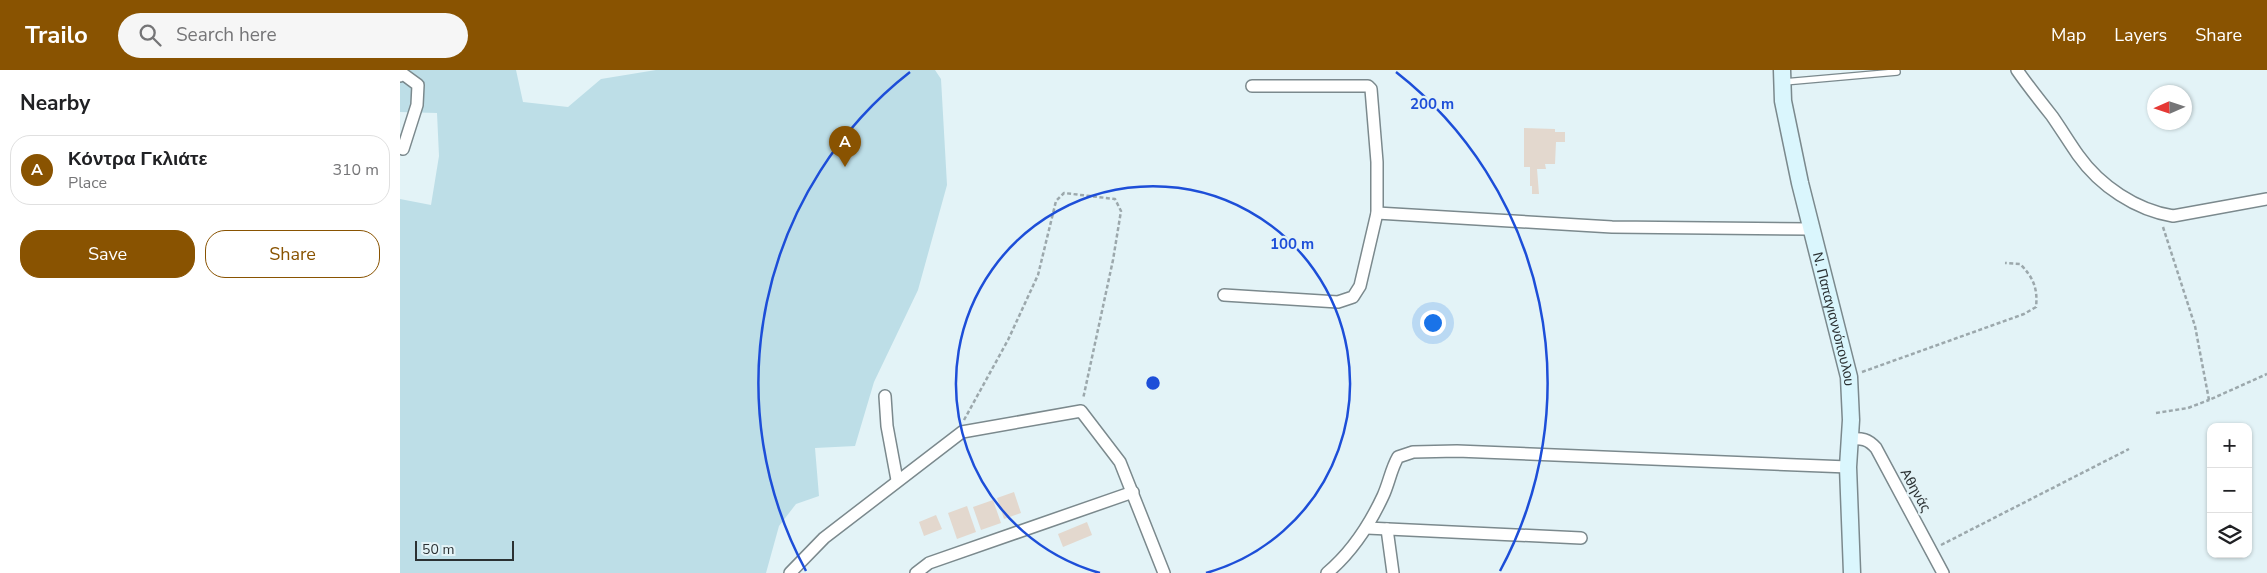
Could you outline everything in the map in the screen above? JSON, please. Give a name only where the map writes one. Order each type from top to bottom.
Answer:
[{"type":"street","points":[[2017,70],[2053,117],[2079,157],[2106,184],[2133,203],[2158,214],[2173,216],[2267,199]]},
{"type":"street","points":[[400,76],[403,74],[418,85],[417,105],[403,149]]},
{"type":"street","name":"Ν. Παπαγιαννόπουλου","points":[[1782,76],[1790,137],[1810,229],[1849,377],[1852,399],[1848,467],[1852,573]]},
{"type":"street","points":[[1224,295],[1338,302],[1353,297],[1360,286],[1377,213],[1377,162],[1371,89],[1368,86],[1252,86]]},
{"type":"street","points":[[1377,213],[1612,227],[1810,229]]},
{"type":"street","points":[[885,396],[887,426],[897,480]]},
{"type":"street","points":[[790,573],[824,538],[897,480],[962,432],[1081,410],[1120,462],[1164,573]]},
{"type":"street","name":"Αθηνάς","points":[[1850,439],[1862,438],[1869,441],[1876,448],[1943,573]]},
{"type":"street","points":[[1327,573],[1344,559],[1367,528],[1384,494],[1391,470],[1398,456],[1413,452],[1457,451],[1848,467]]},
{"type":"street","points":[[916,573],[929,563],[1133,492]]},
{"type":"street","points":[[1367,528],[1581,538]]},
{"type":"street","points":[[1387,529],[1392,573]]},
{"type":"lane","points":[[1782,76],[1897,72]]},
{"type":"path","points":[[962,432],[965,418],[1008,340],[1038,275],[1056,201],[1064,193],[1115,199],[1121,211],[1113,260],[1081,410]]},
{"type":"path","points":[[2158,214],[2195,326],[2209,400]]},
{"type":"path","points":[[1849,377],[2024,314],[2036,307],[2038,294],[2031,275],[2020,264],[2005,263]]},
{"type":"path","points":[[2156,413],[2188,408],[2267,374]]},
{"type":"path","points":[[1931,550],[2129,449]]},
{"type":"shaded area","points":[[400,70],[516,70],[523,102],[568,107],[601,79],[656,70],[935,70],[941,79],[947,185],[918,290],[874,382],[855,446],[815,448],[819,496],[796,504],[779,526],[766,573],[400,573],[400,199],[431,205],[439,156],[437,113],[400,112]]},
{"type":"building","points":[[1524,128],[1555,129],[1555,132],[1565,132],[1565,142],[1556,142],[1555,164],[1545,164],[1546,169],[1537,169],[1539,194],[1532,194],[1530,167],[1524,167]]},
{"type":"building","points":[[1014,492],[1021,513],[1004,519],[997,498]]},
{"type":"building","points":[[993,500],[1001,523],[981,530],[973,507]]},
{"type":"building","points":[[967,506],[976,532],[957,539],[948,513]]},
{"type":"building","points":[[936,515],[942,529],[924,536],[919,522]]},
{"type":"building","points":[[1087,522],[1092,535],[1063,547],[1058,534]]},
{"type":"place","name":"Κόντρα Γκλιάτε","points":[[845,167]]}]
